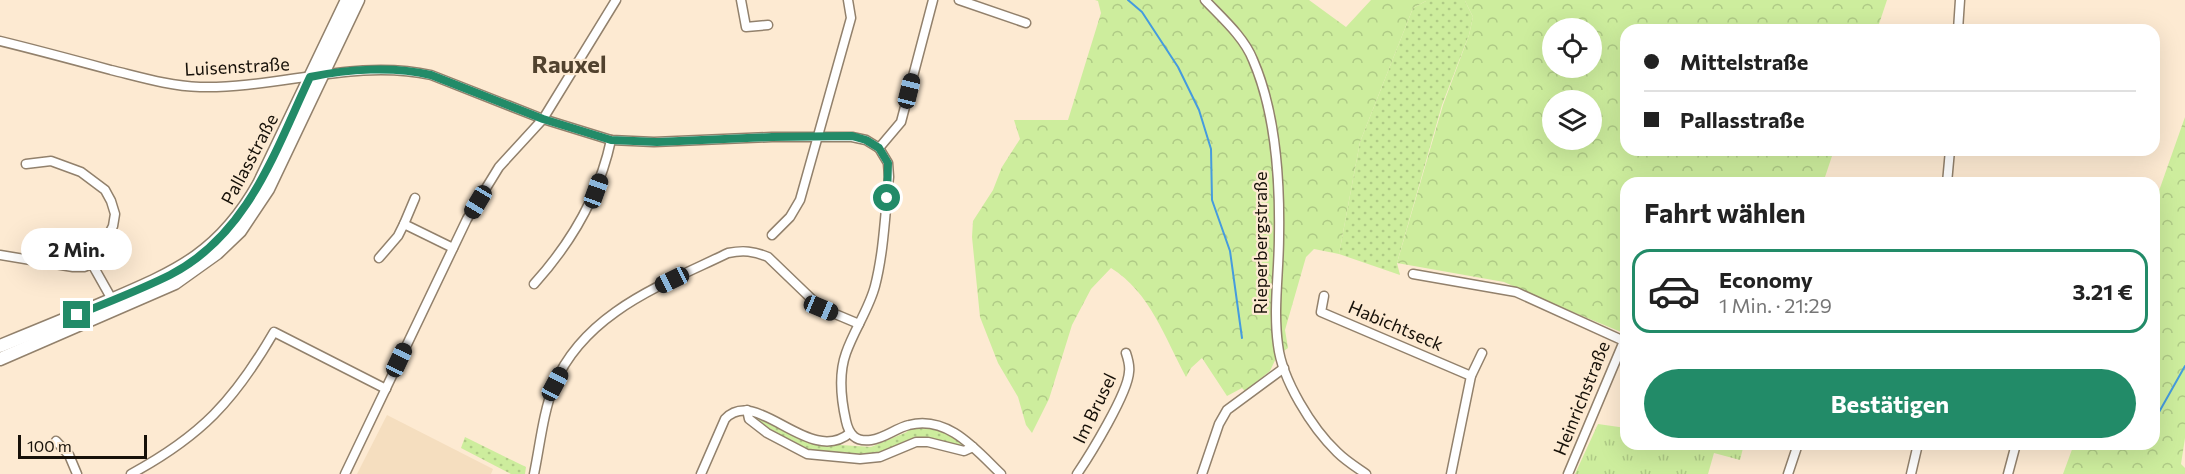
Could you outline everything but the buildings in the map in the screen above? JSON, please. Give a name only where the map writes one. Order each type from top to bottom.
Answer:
[{"type":"main road","name":"Pallasstraße","points":[[316,76],[347,0]]},
{"type":"main road","name":"Pallasstraße","points":[[0,359],[115,304],[176,271],[211,246],[231,226],[247,207],[358,0]]},
{"type":"main road","name":"Pallasstraße","points":[[0,346],[115,304]]},
{"type":"street","points":[[345,474],[467,219],[499,167],[543,119],[616,0]]},
{"type":"street","points":[[741,0],[746,27],[768,25]]},
{"type":"street","points":[[772,235],[790,217],[800,200],[851,18],[848,0]]},
{"type":"street","points":[[933,0],[901,122],[879,148],[888,163],[889,177],[882,242],[874,289],[843,362],[841,398],[850,433],[857,439],[875,440],[907,425],[927,422],[940,425],[956,433],[1001,474]]},
{"type":"street","points":[[959,0],[1026,23]]},
{"type":"street","name":"Rieperbergstraße","points":[[1205,0],[1234,31],[1253,59],[1270,117],[1277,161],[1280,236],[1276,296],[1278,347],[1284,368],[1296,395],[1323,436],[1342,457],[1366,474]]},
{"type":"street","points":[[1958,24],[1960,0]]},
{"type":"street","name":"Luisenstraße","points":[[0,41],[154,81],[183,86],[212,87],[385,70],[417,72],[431,75],[543,119],[611,140],[657,142],[852,136],[866,140],[879,148]]},
{"type":"street","points":[[534,284],[564,248],[582,220],[600,180],[611,140]]},
{"type":"street","points":[[1948,177],[1949,156]]},
{"type":"street","points":[[0,255],[84,267],[96,260],[113,226],[115,214],[105,190],[81,172],[51,161],[26,164]]},
{"type":"street","points":[[379,258],[393,243],[415,198]]},
{"type":"street","points":[[404,224],[453,249]]},
{"type":"street","points":[[534,474],[547,408],[555,384],[566,362],[581,342],[615,311],[635,298],[728,253],[741,250],[768,257],[821,308],[859,324]]},
{"type":"street","points":[[92,264],[115,304]]},
{"type":"street","name":"Heinrichstraße","points":[[1413,274],[1516,292],[1620,339]]},
{"type":"street","name":"Habichtseck","points":[[1324,296],[1322,312],[1472,376]]},
{"type":"street","points":[[131,474],[181,444],[208,421],[242,384],[274,332],[386,389]]},
{"type":"street","name":"Heinrichstraße","points":[[1568,474],[1620,350]]},
{"type":"street","name":"Im Brusel","points":[[1077,474],[1125,387],[1129,372],[1126,353]]},
{"type":"street","points":[[1451,474],[1472,376],[1482,353]]},
{"type":"street","points":[[1202,474],[1227,410],[1284,368]]},
{"type":"street","points":[[701,474],[725,419],[734,412],[747,410],[759,413],[800,435],[815,440],[838,440],[850,433]]},
{"type":"street","points":[[747,410],[749,419],[767,433],[807,454],[860,459],[880,457],[916,442],[928,442],[964,452],[973,447]]},
{"type":"street","points":[[57,441],[69,455],[77,474]]},
{"type":"street","points":[[1788,474],[1796,450]]},
{"type":"street","points":[[1911,474],[1917,450]]},
{"type":"street","points":[[2008,474],[2014,450]]},
{"type":"shaded area","points":[[387,415],[493,469],[491,474],[357,474]]},
{"type":"green space","points":[[1095,0],[1309,0],[1346,27],[1371,0],[1887,0],[1879,24],[1620,24],[1620,156],[1832,156],[1825,177],[1620,177],[1620,332],[1504,282],[1397,263],[1443,105],[1469,35],[1473,17],[1465,1],[1426,1],[1413,8],[1360,142],[1339,254],[1314,249],[1306,257],[1285,330],[1288,348],[1277,356],[1270,371],[1245,391],[1242,388],[1227,396],[1202,358],[1191,368],[1186,377],[1146,303],[1125,278],[1111,268],[1091,289],[1072,325],[1049,399],[1032,433],[1026,425],[1018,397],[998,363],[980,317],[972,237],[973,221],[993,190],[1002,167],[1020,139],[1014,120],[1068,120],[1101,13],[1098,1]]},
{"type":"green space","points":[[1426,1],[1465,1],[1473,17],[1469,35],[1442,105],[1397,263],[1400,275],[1339,254],[1360,142],[1413,8]]},
{"type":"green space","points":[[2185,117],[2185,438],[2181,464],[2185,468],[2185,474],[2063,474],[2072,450],[2160,450],[2160,188]]},
{"type":"green space","points":[[751,415],[811,443],[871,447],[907,432],[908,428],[926,427],[939,429],[965,447],[916,439],[890,451],[862,456],[807,450],[753,419]]},
{"type":"green space","points":[[1598,424],[1620,427],[1620,450],[1742,450],[1740,460],[1714,453],[1708,474],[1575,474]]},
{"type":"green space","points":[[465,437],[526,467],[525,474],[511,474],[461,448]]},
{"type":"waterway","points":[[1128,0],[1142,12],[1178,67],[1199,110],[1211,149],[1212,200],[1230,251],[1242,338]]},
{"type":"waterway","points":[[2160,410],[2185,366]]},
{"type":"district","name":"Rauxel","points":[[569,63]]},
{"type":"route","points":[[77,315],[170,274],[211,246],[247,207],[310,77],[322,75],[402,70],[431,75],[543,119],[611,140],[657,142],[852,136],[866,140],[879,148],[888,163],[887,198]]}]
